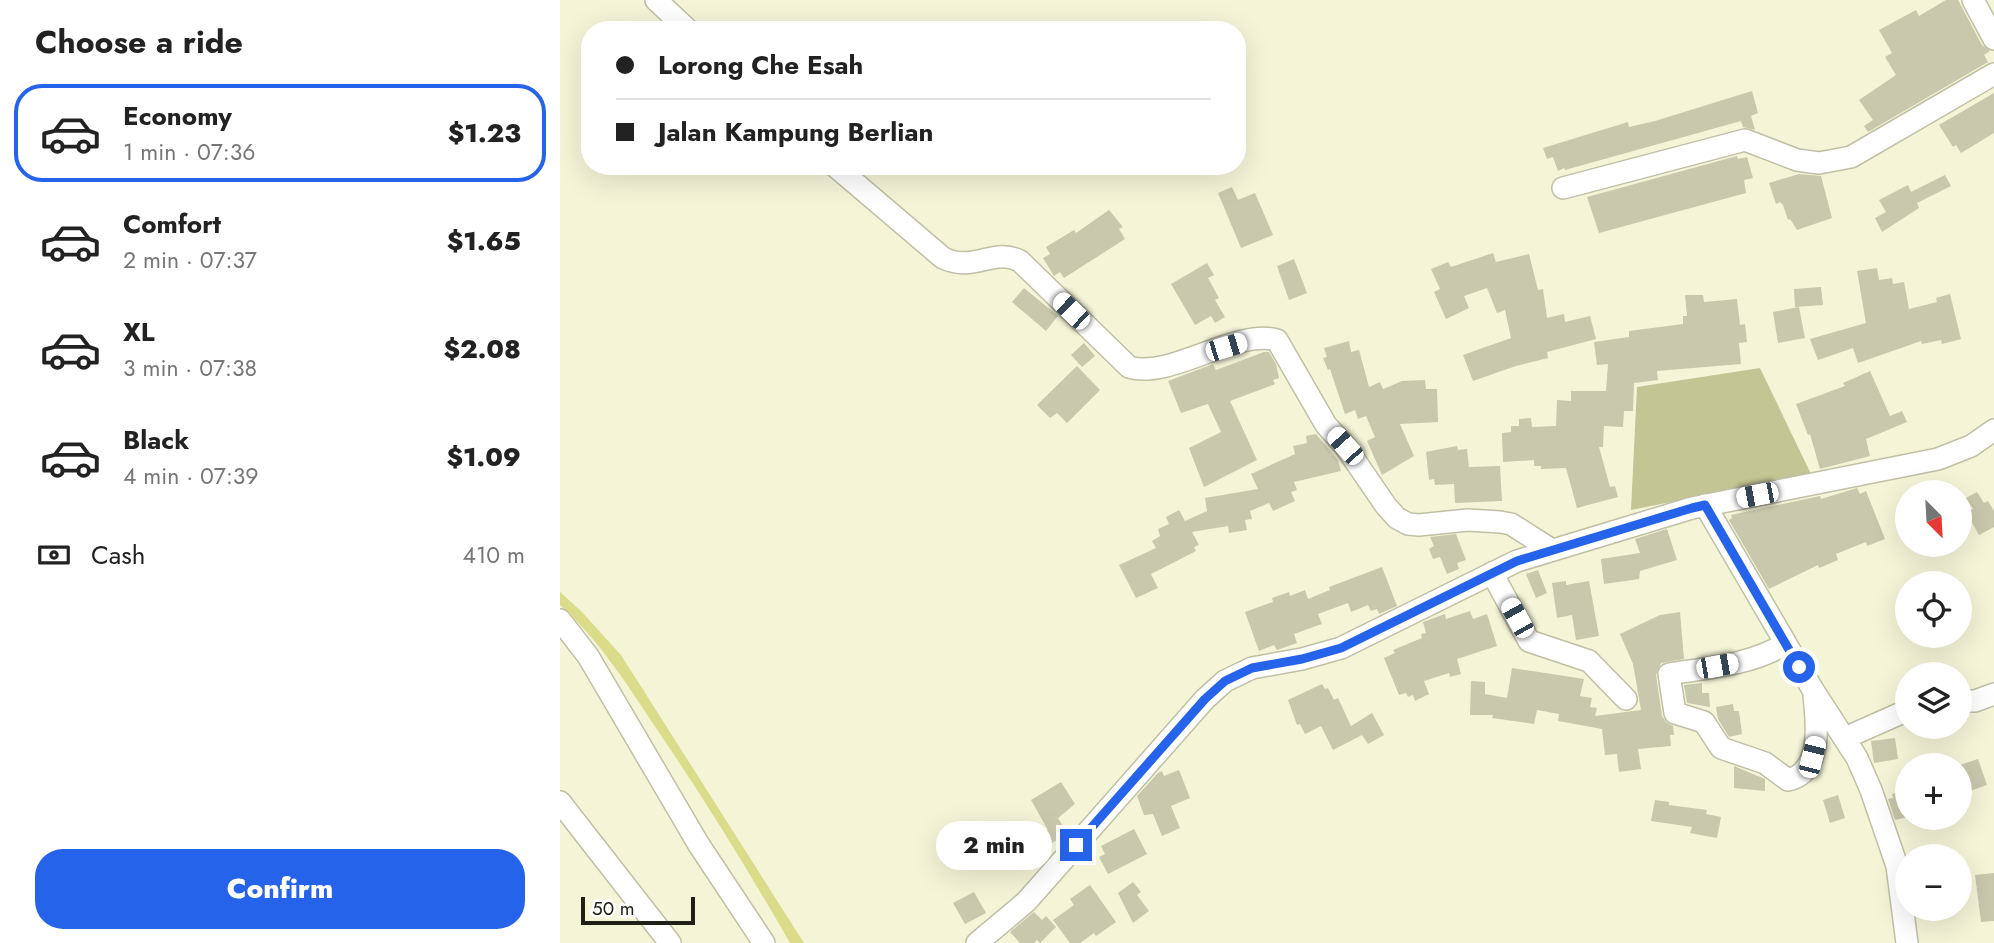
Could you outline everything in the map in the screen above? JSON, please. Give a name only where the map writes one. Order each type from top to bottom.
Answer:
[{"type":"street","points":[[656,0],[678,21]]},
{"type":"street","points":[[1973,0],[1994,40]]},
{"type":"street","points":[[1563,188],[1745,140],[1797,160],[1819,163],[1851,157],[1994,74]]},
{"type":"street","points":[[846,175],[943,258],[964,265],[1004,256],[1020,261],[1129,367],[1151,368],[1245,341],[1269,337],[1277,340],[1326,425],[1345,446],[1385,506],[1397,518],[1408,524],[1419,525],[1450,521],[1511,524],[1552,550]]},
{"type":"street","points":[[978,943],[1026,902],[1196,709],[1225,681],[1252,668],[1302,659],[1341,648],[1517,561],[1705,505],[1938,459],[1971,446],[1994,430]]},
{"type":"street","points":[[1705,505],[1813,690],[1845,738],[1871,790],[1897,866],[1906,943]]},
{"type":"street","points":[[1492,573],[1529,641],[1589,661],[1626,699]]},
{"type":"street","points":[[560,620],[588,656],[699,845],[764,943]]},
{"type":"street","points":[[1785,643],[1773,651],[1740,662],[1669,674],[1675,713],[1703,722],[1721,748],[1765,763],[1787,779],[1801,774],[1812,757],[1818,725],[1813,690]]},
{"type":"street","points":[[1972,701],[1994,694]]},
{"type":"street","points":[[1845,738],[1895,716]]},
{"type":"street","points":[[560,802],[670,943]]},
{"type":"shaded area","points":[[1760,368],[1811,474],[1631,510],[1637,387]]},
{"type":"shaded area","points":[[560,592],[621,655],[804,943],[790,943],[709,809],[636,697],[601,649],[560,605]]},
{"type":"building","points":[[1946,0],[1958,0],[1982,45],[1990,51],[1984,55],[1988,62],[1868,132],[1864,126],[1873,120],[1859,100],[1896,75],[1885,57],[1892,53],[1879,30],[1916,10],[1919,16]]},
{"type":"building","points":[[1752,91],[1758,113],[1751,116],[1755,130],[1743,127],[1741,121],[1558,171],[1553,157],[1547,159],[1543,148],[1628,122],[1629,127],[1655,121]]},
{"type":"building","points":[[1994,93],[1994,133],[1961,153],[1956,145],[1953,147],[1939,125]]},
{"type":"building","points":[[1737,156],[1738,159],[1747,157],[1753,178],[1744,180],[1746,193],[1599,233],[1587,197]]},
{"type":"building","points":[[1799,174],[1821,176],[1832,218],[1797,230],[1790,219],[1788,220],[1783,205],[1780,202],[1776,204],[1769,183]]},
{"type":"building","points":[[1945,175],[1951,186],[1917,203],[1919,208],[1882,232],[1875,218],[1886,212],[1879,200],[1908,185],[1911,192]]},
{"type":"building","points":[[1232,187],[1238,200],[1255,193],[1273,235],[1241,248],[1218,193]]},
{"type":"building","points":[[1109,210],[1123,227],[1119,229],[1125,239],[1064,278],[1060,272],[1054,276],[1043,258],[1050,254],[1046,247],[1074,230],[1076,233]]},
{"type":"building","points":[[1493,253],[1496,262],[1529,254],[1538,290],[1543,289],[1547,318],[1564,314],[1565,322],[1590,316],[1596,339],[1547,352],[1548,358],[1473,381],[1463,355],[1511,338],[1505,310],[1497,313],[1487,288],[1464,296],[1469,308],[1446,319],[1434,292],[1440,289],[1431,269],[1448,262],[1451,267]]},
{"type":"building","points":[[1294,259],[1307,293],[1289,300],[1277,266]]},
{"type":"building","points":[[1207,263],[1214,275],[1208,278],[1219,298],[1215,300],[1225,317],[1215,323],[1211,316],[1195,325],[1171,284]]},
{"type":"building","points":[[1877,268],[1879,280],[1892,278],[1893,284],[1904,282],[1909,309],[1937,302],[1936,298],[1950,294],[1961,339],[1942,344],[1941,340],[1922,344],[1921,341],[1858,363],[1853,348],[1818,360],[1810,339],[1866,323],[1857,271]]},
{"type":"building","points":[[1821,287],[1823,305],[1795,307],[1794,289]]},
{"type":"building","points":[[1024,288],[1058,316],[1046,331],[1012,302]]},
{"type":"building","points":[[1685,295],[1703,295],[1704,302],[1737,299],[1740,325],[1745,324],[1747,342],[1739,343],[1741,364],[1657,371],[1658,380],[1634,383],[1633,411],[1624,411],[1623,427],[1604,426],[1603,447],[1599,447],[1610,487],[1615,486],[1618,497],[1577,508],[1566,468],[1541,469],[1541,466],[1534,466],[1534,460],[1503,462],[1502,433],[1511,432],[1511,426],[1519,426],[1519,419],[1531,418],[1532,427],[1556,426],[1557,400],[1571,401],[1571,391],[1606,391],[1608,364],[1597,365],[1594,342],[1629,337],[1629,331],[1683,324],[1683,316],[1687,316]]},
{"type":"building","points":[[1799,307],[1805,338],[1778,343],[1773,312]]},
{"type":"building","points":[[1349,341],[1351,352],[1359,350],[1369,387],[1380,382],[1383,389],[1402,381],[1425,380],[1426,389],[1437,389],[1438,422],[1400,424],[1414,456],[1382,475],[1367,441],[1375,437],[1366,416],[1358,419],[1355,410],[1345,414],[1330,369],[1328,370],[1323,358],[1327,357],[1324,348]]},
{"type":"building","points":[[1084,343],[1095,356],[1082,367],[1071,355]]},
{"type":"building","points":[[1269,352],[1276,364],[1279,378],[1273,380],[1275,384],[1230,401],[1257,460],[1204,487],[1189,448],[1221,432],[1208,404],[1181,413],[1168,381],[1213,364],[1216,370]]},
{"type":"building","points":[[1077,366],[1100,390],[1067,423],[1057,413],[1050,418],[1037,405]]},
{"type":"building","points":[[1870,371],[1890,416],[1902,411],[1907,422],[1866,439],[1870,456],[1820,469],[1810,434],[1808,435],[1796,404],[1845,386],[1843,383]]},
{"type":"building","points":[[1316,434],[1338,460],[1341,471],[1294,482],[1297,490],[1291,492],[1295,501],[1273,511],[1269,503],[1250,511],[1252,519],[1245,520],[1247,530],[1229,533],[1228,526],[1192,532],[1199,545],[1194,547],[1196,551],[1151,574],[1158,588],[1136,598],[1119,565],[1156,548],[1152,541],[1160,536],[1158,529],[1169,524],[1166,517],[1179,510],[1185,521],[1207,511],[1205,498],[1258,489],[1251,474],[1295,454],[1293,446],[1307,443],[1306,436]]},
{"type":"building","points":[[1457,446],[1458,450],[1467,449],[1469,467],[1500,466],[1502,501],[1455,503],[1454,484],[1435,485],[1434,479],[1429,480],[1426,452]]},
{"type":"building","points":[[1857,488],[1860,494],[1866,491],[1885,539],[1867,546],[1866,542],[1836,554],[1838,560],[1819,568],[1818,565],[1769,589],[1729,520],[1731,515],[1820,496],[1821,499]]},
{"type":"building","points":[[1977,492],[1984,503],[1988,501],[1994,511],[1994,527],[1979,535],[1972,523],[1972,495]]},
{"type":"building","points":[[1667,529],[1677,560],[1640,571],[1639,579],[1604,584],[1601,559],[1640,553],[1635,539]]},
{"type":"building","points":[[1456,534],[1466,560],[1457,563],[1459,569],[1447,574],[1440,557],[1433,559],[1429,549],[1434,546],[1430,537]]},
{"type":"building","points":[[1382,567],[1397,606],[1379,614],[1377,609],[1371,611],[1368,605],[1351,612],[1348,603],[1318,614],[1322,624],[1294,634],[1297,643],[1277,650],[1274,645],[1259,651],[1245,612],[1273,602],[1272,598],[1289,592],[1290,596],[1305,590],[1308,599],[1330,590],[1329,587]]},
{"type":"building","points":[[1538,570],[1547,593],[1536,598],[1526,574]]},
{"type":"building","points":[[1566,581],[1566,585],[1589,581],[1599,636],[1576,640],[1572,615],[1557,618],[1552,583]]},
{"type":"building","points":[[1470,611],[1473,619],[1487,614],[1497,646],[1457,659],[1461,674],[1450,677],[1449,673],[1424,681],[1429,694],[1415,701],[1413,695],[1399,695],[1384,658],[1395,653],[1393,650],[1422,638],[1421,634],[1426,633],[1423,622],[1445,614],[1446,619]]},
{"type":"building","points":[[1680,612],[1684,659],[1661,663],[1656,675],[1662,716],[1673,726],[1674,735],[1670,735],[1671,746],[1638,749],[1641,769],[1619,772],[1617,754],[1605,755],[1602,729],[1558,721],[1559,714],[1537,710],[1534,724],[1492,718],[1493,715],[1470,715],[1471,681],[1485,682],[1485,694],[1507,698],[1512,668],[1584,679],[1580,696],[1592,698],[1590,707],[1597,708],[1595,716],[1641,710],[1633,664],[1620,634],[1660,615]]},
{"type":"building","points":[[1702,683],[1702,693],[1709,693],[1710,707],[1687,703],[1684,685]]},
{"type":"building","points":[[1322,684],[1325,689],[1328,688],[1334,700],[1338,698],[1351,726],[1372,713],[1384,735],[1368,744],[1362,735],[1333,750],[1321,726],[1305,734],[1300,724],[1297,725],[1288,700]]},
{"type":"building","points":[[1733,704],[1734,711],[1739,711],[1742,734],[1729,737],[1718,719],[1716,707]]},
{"type":"building","points":[[1895,738],[1897,753],[1895,760],[1874,763],[1871,741]]},
{"type":"building","points":[[1978,759],[1987,785],[1972,790],[1972,761]]},
{"type":"building","points":[[1734,766],[1765,779],[1765,791],[1734,788]]},
{"type":"building","points":[[1179,770],[1190,798],[1171,806],[1180,828],[1162,836],[1153,814],[1144,815],[1137,796],[1158,773],[1162,771],[1164,776]]},
{"type":"building","points":[[1061,782],[1075,804],[1058,818],[1068,834],[1052,843],[1045,831],[1048,830],[1031,800]]},
{"type":"building","points":[[1895,793],[1895,820],[1888,799],[1893,798],[1892,794]]},
{"type":"building","points":[[1838,795],[1845,818],[1830,823],[1823,800]]},
{"type":"building","points":[[1655,800],[1669,802],[1669,805],[1707,810],[1706,814],[1721,817],[1717,838],[1690,833],[1692,827],[1651,821]]},
{"type":"building","points":[[1134,829],[1147,854],[1108,874],[1099,857],[1105,854],[1101,846]]},
{"type":"building","points":[[1994,873],[1994,921],[1981,922],[1975,875]]},
{"type":"building","points":[[1133,882],[1141,892],[1137,895],[1149,911],[1133,923],[1118,893]]},
{"type":"building","points":[[1090,885],[1116,922],[1096,936],[1094,933],[1080,943],[1070,943],[1053,920],[1074,905],[1070,899]]},
{"type":"building","points":[[974,892],[986,913],[965,924],[953,903]]},
{"type":"building","points":[[1034,912],[1042,920],[1046,916],[1056,927],[1040,943],[1037,940],[1034,943],[1020,943],[1010,932]]},
{"type":"route","points":[[1076,845],[1205,699],[1225,681],[1252,668],[1302,659],[1341,648],[1517,561],[1692,508],[1705,505],[1799,667]]}]
